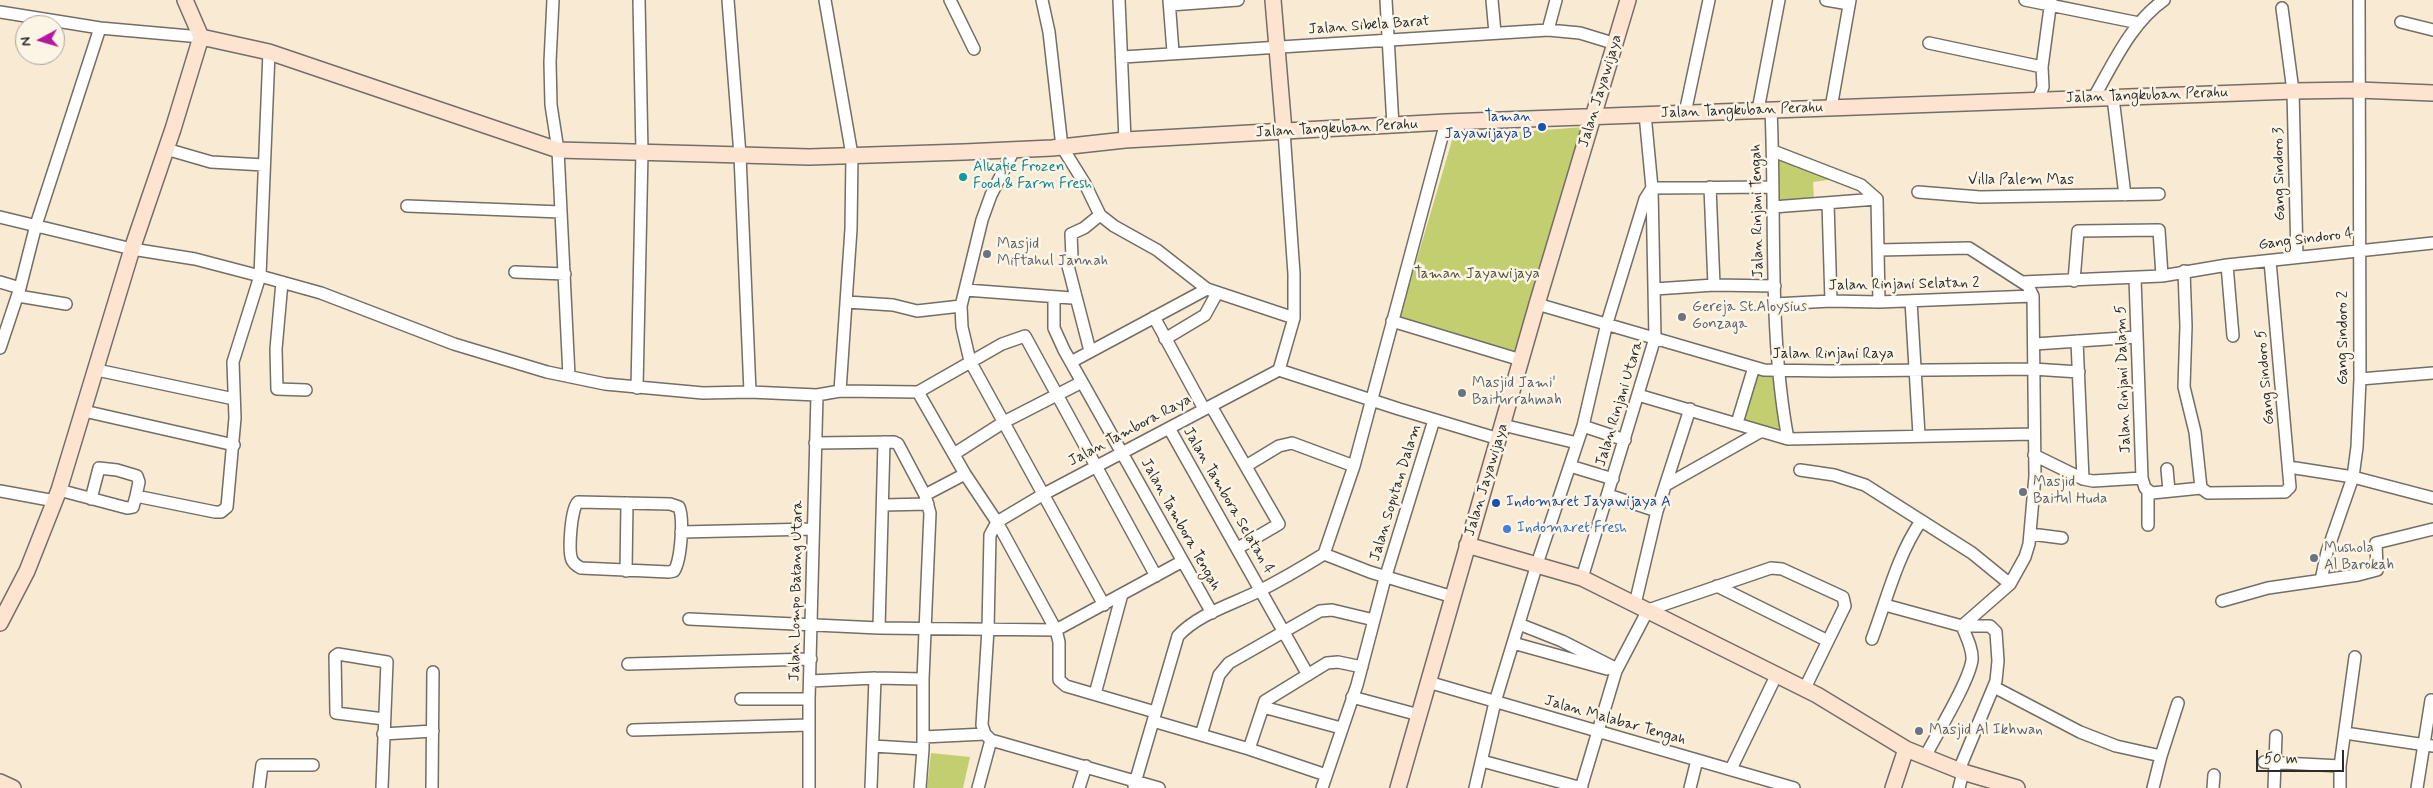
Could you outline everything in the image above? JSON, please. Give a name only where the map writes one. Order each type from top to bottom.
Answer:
[{"type":"main road","points":[[0,623],[27,571],[57,496],[97,370],[132,249],[201,37],[185,0]]},
{"type":"main road","points":[[1273,0],[1284,131]]},
{"type":"main road","name":"Jalan Jayawijaya","points":[[1398,788],[1537,304],[1628,0]]},
{"type":"main road","name":"Jalan Tangkuban Perahu","points":[[201,37],[269,52],[558,150],[808,157],[1057,148],[1125,140],[1446,122],[1645,114],[2294,91],[2358,90],[2433,93]]},
{"type":"main road","points":[[1467,545],[1582,578],[1804,690],[1906,749],[1961,771],[2017,788]]},
{"type":"main road","points":[[1893,788],[1906,749]]},
{"type":"main road","points":[[0,782],[13,788]]},
{"type":"street","points":[[553,0],[550,62],[551,105],[558,150],[569,376]]},
{"type":"street","points":[[637,388],[642,152],[639,0]]},
{"type":"street","points":[[728,0],[740,155],[750,392]]},
{"type":"street","points":[[825,0],[852,156],[847,302],[840,390]]},
{"type":"street","points":[[950,0],[974,49]]},
{"type":"street","points":[[1042,0],[1049,32],[1057,148],[1085,184],[1100,215],[1114,226],[1157,250],[1212,291],[1294,318]]},
{"type":"street","points":[[1119,0],[1123,57],[1125,140]]},
{"type":"street","points":[[1173,52],[1170,3],[1238,0]]},
{"type":"street","points":[[1386,0],[1394,126]]},
{"type":"street","points":[[1492,0],[1495,33]]},
{"type":"street","points":[[1548,30],[1556,0]]},
{"type":"street","points":[[1684,113],[1709,0]]},
{"type":"street","name":"Jalan Rinjani Tengah","points":[[1778,0],[1764,110],[1773,151],[1775,304],[1782,403],[1788,439]]},
{"type":"street","points":[[1826,0],[1849,2],[1831,108]]},
{"type":"street","points":[[2025,0],[2050,2],[2140,23]]},
{"type":"street","points":[[2094,98],[2118,54],[2140,23],[2164,0]]},
{"type":"street","name":"Gang Sindoro 2","points":[[2321,580],[2327,552],[2353,477],[2357,447],[2360,379],[2358,0]]},
{"type":"street","points":[[2038,100],[2043,87],[2042,67],[2050,2]]},
{"type":"street","name":"Gang Sindoro 3","points":[[2282,8],[2294,91],[2297,257]]},
{"type":"street","points":[[0,12],[100,28],[201,37]]},
{"type":"street","points":[[2401,22],[2433,30]]},
{"type":"street","points":[[0,348],[19,292],[36,225],[100,28]]},
{"type":"street","name":"Jalan Sibela Barat","points":[[1123,57],[1173,52],[1548,30],[1580,33],[1616,44]]},
{"type":"street","points":[[1929,43],[2042,67]]},
{"type":"street","points":[[136,496],[215,512],[225,510],[227,507],[234,446],[233,362],[260,276],[264,219],[264,165],[269,52]]},
{"type":"street","points":[[2113,98],[2125,195]]},
{"type":"street","name":"Jalan Rinjani Utara","points":[[1582,578],[1655,338],[1652,188],[1645,114]]},
{"type":"street","points":[[1135,784],[1178,636],[1183,630],[1212,613],[1261,590],[1324,554],[1354,466],[1446,122]]},
{"type":"street","points":[[1284,131],[1294,274],[1294,318],[1279,370],[1434,420],[1577,443]]},
{"type":"street","points":[[166,149],[212,162],[264,165]]},
{"type":"street","points":[[1016,150],[991,196],[982,220],[972,255],[962,306],[962,328],[970,361],[1104,605]]},
{"type":"street","points":[[1773,151],[1861,185],[1876,200],[1879,250],[1878,302]]},
{"type":"street","points":[[1710,187],[1714,285]]},
{"type":"street","points":[[1475,788],[1513,643],[1583,426],[1607,323],[1645,199],[1652,188],[1772,187]]},
{"type":"street","name":"Villa Palem Mas","points":[[1918,192],[1970,197],[2159,194]]},
{"type":"street","points":[[1773,207],[1876,200]]},
{"type":"street","points":[[1828,203],[1831,301]]},
{"type":"street","points":[[407,206],[562,212]]},
{"type":"street","points":[[1090,351],[1067,262],[1072,257],[1071,234],[1084,228],[1100,215]]},
{"type":"street","points":[[0,217],[132,249],[196,259],[260,276],[322,293],[446,342],[546,372],[605,384],[637,388],[703,393],[750,392],[817,395],[840,390],[918,392],[1002,344],[1025,336],[1056,396],[1156,576]]},
{"type":"street","points":[[2074,280],[2078,231],[2159,230],[2162,276]]},
{"type":"street","name":"Gang Sindoro 4","points":[[2022,282],[2162,276],[2227,265],[2359,249],[2433,243]]},
{"type":"street","points":[[1879,250],[1969,248],[2022,282],[2031,290],[2033,296],[2035,344],[2033,369],[2034,455],[2036,476],[2031,534],[2025,557],[2010,584],[1962,626]]},
{"type":"street","name":"Gang Sindoro 5","points":[[2201,488],[2208,493],[2288,490],[2289,466],[2270,260]]},
{"type":"street","points":[[2227,265],[2233,336]]},
{"type":"street","points":[[2148,491],[2201,488],[2196,432],[2184,387],[2186,326],[2184,271]]},
{"type":"street","points":[[514,272],[565,274]]},
{"type":"street","name":"Jalan Rinjani Dalam 5","points":[[2135,278],[2142,478]]},
{"type":"street","points":[[0,282],[19,292],[66,304]]},
{"type":"street","points":[[282,282],[276,349],[277,390],[306,390]]},
{"type":"street","points":[[1655,289],[1714,285],[1775,286]]},
{"type":"street","points":[[966,290],[1072,298]]},
{"type":"street","points":[[1071,362],[1154,317],[1212,291]]},
{"type":"street","points":[[1165,339],[1204,315],[1212,291]]},
{"type":"street","name":"Jalan Rinjani Selatan 2","points":[[1775,304],[2033,296]]},
{"type":"street","name":"Jalan Tambora Tengah","points":[[1054,297],[1056,334],[1212,613]]},
{"type":"street","points":[[1910,301],[1919,436]]},
{"type":"street","points":[[847,302],[892,306],[917,311],[962,306]]},
{"type":"street","name":"Jalan Rinjani Raya","points":[[1537,304],[1754,367],[1781,371],[2033,369],[2079,372]]},
{"type":"street","points":[[1154,317],[1165,339],[1246,466],[1279,524],[1238,548]]},
{"type":"street","points":[[1392,321],[1521,360]]},
{"type":"street","points":[[2035,344],[2137,337]]},
{"type":"street","points":[[2077,341],[2083,479]]},
{"type":"street","points":[[1737,423],[1754,367]]},
{"type":"street","points":[[97,370],[234,399]]},
{"type":"street","name":"Jalan Tambora Raya","points":[[997,522],[1096,465],[1279,370]]},
{"type":"street","points":[[2360,379],[2433,373]]},
{"type":"street","points":[[954,454],[1004,422],[1082,382]]},
{"type":"street","points":[[918,392],[965,474],[997,522],[1056,630],[1059,642],[1059,680],[1066,686],[1095,694],[1201,735],[1326,774]]},
{"type":"street","name":"Jalan Lompo Batang Utara","points":[[809,788],[809,699],[817,395]]},
{"type":"street","points":[[1638,395],[1788,439],[2034,434]]},
{"type":"street","points":[[1482,761],[1581,788],[1616,670],[1642,607],[1657,511],[1690,409]]},
{"type":"street","points":[[84,411],[234,446]]},
{"type":"street","name":"Jalan Soputan Dalam","points":[[1322,788],[1362,667],[1386,576],[1434,420]]},
{"type":"street","points":[[1583,426],[1625,440]]},
{"type":"street","name":"Jalan Tambora Selatan 4","points":[[1169,428],[1308,675]]},
{"type":"street","points":[[1666,485],[1760,432]]},
{"type":"street","points":[[879,628],[884,442]]},
{"type":"street","points":[[815,443],[884,442],[898,444],[926,500],[930,513],[920,788]]},
{"type":"street","points":[[1246,466],[1279,446],[1292,444],[1354,466]]},
{"type":"street","points":[[2034,455],[2083,479],[2093,481],[2142,478],[2148,491],[2148,525]]},
{"type":"street","points":[[1570,466],[1613,479]]},
{"type":"street","points":[[2289,466],[2353,477],[2433,498]]},
{"type":"street","points":[[0,491],[91,499],[131,509],[139,482],[137,476],[99,468],[91,499]]},
{"type":"street","points":[[2167,469],[2169,491]]},
{"type":"street","points":[[1800,470],[1834,475],[1865,484],[1972,553],[2010,584]]},
{"type":"street","points":[[883,505],[926,500],[965,474]]},
{"type":"street","points":[[1608,495],[1657,511]]},
{"type":"street","points":[[583,502],[675,504],[680,510],[681,532],[679,560],[674,571],[626,571],[581,568],[576,566],[570,554],[575,505],[583,502]]},
{"type":"street","points":[[626,571],[627,503]]},
{"type":"street","points":[[1872,639],[1909,539],[1921,521]]},
{"type":"street","points":[[978,788],[988,737],[982,725],[988,629],[990,535],[997,522]]},
{"type":"street","points":[[681,532],[813,529]]},
{"type":"street","points":[[2222,601],[2268,588],[2377,570],[2376,543],[2433,529]]},
{"type":"street","points":[[2031,534],[2062,538]]},
{"type":"street","points":[[1324,554],[1452,597]]},
{"type":"street","points":[[689,620],[879,628],[1056,630],[1182,562]]},
{"type":"street","points":[[1642,607],[1775,568],[1782,569],[1843,597],[1845,606],[1804,690]]},
{"type":"street","points":[[1717,586],[1828,641]]},
{"type":"street","points":[[1095,694],[1122,594]]},
{"type":"street","points":[[1885,605],[1962,626],[1990,626],[1996,632],[1998,661],[1994,687],[1961,771],[1959,788]]},
{"type":"street","points":[[1201,735],[1223,668],[1320,611],[1327,610],[1374,620]]},
{"type":"street","points":[[1519,624],[1562,640],[1616,670]]},
{"type":"street","points":[[1925,757],[1970,667],[1971,651],[1962,626]]},
{"type":"street","points":[[1513,643],[1616,670]]},
{"type":"street","points":[[382,788],[387,662],[338,654],[335,656],[336,713],[384,719]]},
{"type":"street","points":[[2340,788],[2340,766],[2354,657]]},
{"type":"street","points":[[628,664],[810,659]]},
{"type":"street","points":[[1249,749],[1262,706],[1270,697],[1330,662],[1362,667]]},
{"type":"street","points":[[432,788],[433,672]]},
{"type":"street","points":[[1731,770],[1776,676]]},
{"type":"street","points":[[810,681],[875,678],[923,679]]},
{"type":"street","points":[[871,788],[875,678]]},
{"type":"street","name":"Jalan Malabar Tengah","points":[[1428,682],[1598,730],[1731,770],[1772,785],[1794,788]]},
{"type":"street","points":[[1994,687],[2080,732],[2116,746],[2161,756]]},
{"type":"street","points":[[1352,697],[1419,715]]},
{"type":"street","points":[[741,699],[809,699]]},
{"type":"street","points":[[2417,788],[2428,745],[2431,700]]},
{"type":"street","points":[[2153,788],[2178,703]]},
{"type":"street","points":[[1262,706],[1341,728]]},
{"type":"street","points":[[633,730],[809,725]]},
{"type":"street","points":[[383,734],[433,731]]},
{"type":"street","points":[[2345,733],[2428,745]]},
{"type":"street","points":[[2274,788],[2269,762],[2276,736]]},
{"type":"street","points":[[873,746],[988,737],[1086,766],[1135,784],[1159,788]]},
{"type":"street","points":[[1690,788],[1697,760]]},
{"type":"street","points":[[2269,762],[2340,766]]},
{"type":"street","points":[[259,788],[262,765],[313,765]]},
{"type":"street","points":[[1079,788],[1086,766]]},
{"type":"street","points":[[2213,788],[2214,775]]},
{"type":"green space","name":"Taman Jayawijaya","points":[[1584,127],[1518,354],[1399,320],[1453,137]]},
{"type":"green space","points":[[1776,156],[1836,179],[1813,182],[1814,200],[1776,203]]},
{"type":"green space","points":[[1756,371],[1778,374],[1785,435],[1741,421]]},
{"type":"green space","points":[[931,753],[970,757],[963,788],[927,788]]},
{"type":"place","name":"Taman Jayawijaya B","points":[[1542,127]]},
{"type":"place","name":"Alkafie Frozen Food & Farm Fresh","points":[[963,177]]},
{"type":"place","name":"Masjid Miftahul Jannah","points":[[987,254]]},
{"type":"place","name":"Gereja St.Aloysius Gonzaga","points":[[1682,317]]},
{"type":"place","name":"Masjid Jami' Baiturrahmah","points":[[1462,393]]},
{"type":"place","name":"Masjid Baitul Huda","points":[[2023,492]]},
{"type":"place","name":"Indomaret Jayawijaya A","points":[[1496,503]]},
{"type":"place","name":"Indomaret Fresh","points":[[1507,529]]},
{"type":"place","name":"Mushola Al Barokah","points":[[2314,558]]},
{"type":"place","name":"Masjid Al Ikhwan","points":[[1919,731]]}]
